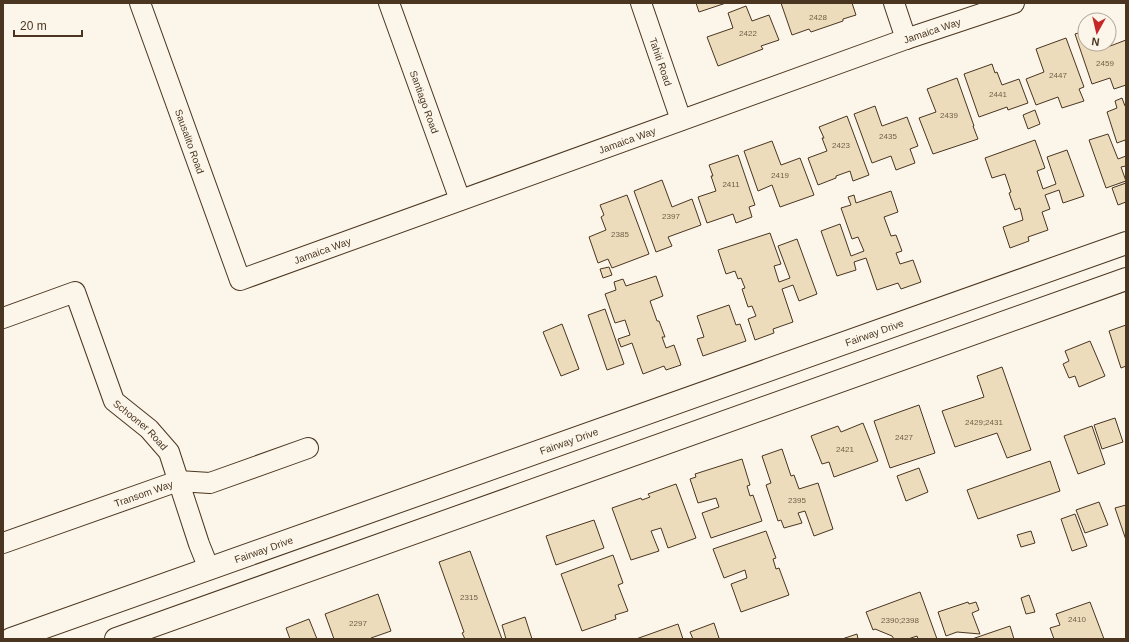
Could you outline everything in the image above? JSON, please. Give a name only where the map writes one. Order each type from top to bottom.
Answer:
[{"type":"street","name":"Sausalito Road","points":[[140,3],[240,280]]},
{"type":"street","name":"Santiago Road","points":[[389,3],[460,200]]},
{"type":"street","name":"Tahiti Road","points":[[641,3],[681,120]]},
{"type":"street","points":[[894,3],[906,38]]},
{"type":"street","name":"Jamaica Way","points":[[240,280],[906,38],[1014,3]]},
{"type":"street","name":"Fairway Drive","points":[[11,639],[1126,243]]},
{"type":"street","points":[[116,639],[1126,279]]},
{"type":"street","name":"Schooner Road","points":[[3,318],[75,292],[114,401],[149,429],[169,452],[199,544],[221,602]]},
{"type":"street","points":[[927,314],[938,346]]},
{"type":"street","name":"Transom Way","points":[[3,543],[178,481],[210,483],[308,448]]},
{"type":"building","points":[[696,3],[726,3],[699,12]]},
{"type":"building","points":[[781,3],[852,3],[856,15],[811,32],[809,29],[792,35]]},
{"type":"building","points":[[746,6],[752,21],[769,15],[779,40],[761,46],[763,49],[718,66],[707,37],[733,28],[728,13]]},
{"type":"building","points":[[1066,38],[1084,87],[1079,89],[1084,101],[1062,108],[1058,97],[1036,105],[1026,79],[1044,72],[1036,49]]},
{"type":"building","points":[[1126,40],[1126,85],[1114,89],[1110,78],[1092,84],[1081,52],[1117,52],[1117,43]]},
{"type":"building","points":[[992,64],[1002,85],[1019,79],[1028,103],[1008,110],[1007,107],[979,117],[964,74]]},
{"type":"building","points":[[957,78],[978,139],[933,154],[919,118],[936,112],[927,89]]},
{"type":"building","points":[[1122,98],[1126,106],[1126,144],[1125,140],[1117,143],[1107,112],[1117,108],[1115,101]]},
{"type":"building","points":[[875,106],[882,126],[907,117],[918,146],[910,149],[915,163],[896,170],[891,156],[872,163],[854,114]]},
{"type":"building","points":[[1035,110],[1040,124],[1028,129],[1023,115]]},
{"type":"building","points":[[847,116],[869,175],[853,181],[850,171],[818,185],[808,158],[827,151],[822,138],[824,138],[819,127]]},
{"type":"building","points":[[1108,134],[1118,159],[1126,156],[1126,166],[1121,167],[1126,181],[1106,188],[1089,140]]},
{"type":"building","points":[[1035,140],[1045,168],[1037,171],[1043,189],[1056,184],[1047,157],[1067,150],[1084,196],[1063,203],[1059,190],[1045,195],[1050,209],[1042,212],[1048,230],[1028,237],[1029,241],[1010,248],[1003,227],[1023,220],[1020,208],[1015,210],[1009,193],[1011,192],[1005,174],[992,178],[985,158]]},
{"type":"building","points":[[772,141],[781,165],[800,158],[814,195],[780,207],[772,185],[758,191],[744,151]]},
{"type":"building","points":[[738,155],[755,205],[749,207],[752,217],[736,223],[733,214],[707,223],[698,197],[716,191],[709,165]]},
{"type":"building","points":[[662,180],[672,207],[692,199],[701,225],[668,237],[672,246],[656,252],[634,191]]},
{"type":"building","points":[[1126,183],[1126,202],[1118,205],[1112,188]]},
{"type":"building","points":[[891,191],[898,212],[884,217],[891,236],[896,235],[902,251],[896,253],[900,264],[913,260],[921,282],[901,289],[898,283],[877,290],[866,258],[854,262],[856,270],[837,276],[821,231],[840,224],[851,256],[864,251],[858,237],[852,239],[841,208],[851,205],[848,197],[854,195],[856,203]]},
{"type":"building","points":[[627,195],[649,254],[612,268],[608,259],[598,263],[589,237],[606,230],[601,217],[604,215],[600,205]]},
{"type":"building","points":[[770,233],[781,264],[774,266],[779,282],[790,278],[778,246],[797,239],[817,294],[799,301],[793,285],[782,289],[793,322],[773,329],[774,333],[755,340],[748,319],[756,316],[752,306],[748,307],[742,289],[745,288],[741,278],[738,279],[735,271],[726,274],[718,250]]},
{"type":"building","points":[[609,267],[612,275],[603,278],[600,269]]},
{"type":"building","points":[[656,276],[663,296],[650,301],[657,321],[659,321],[665,337],[662,337],[666,348],[674,345],[681,365],[666,370],[664,366],[643,374],[632,343],[621,347],[618,339],[630,335],[625,320],[615,323],[605,294],[616,290],[614,282],[623,279],[626,286]]},
{"type":"building","points":[[729,305],[736,325],[740,324],[746,341],[703,356],[697,339],[704,337],[697,316]]},
{"type":"building","points":[[605,309],[624,364],[607,370],[588,315]]},
{"type":"building","points":[[562,324],[579,369],[561,376],[543,332]]},
{"type":"building","points":[[1126,325],[1126,366],[1121,368],[1109,331]]},
{"type":"building","points":[[1090,341],[1105,376],[1079,387],[1075,376],[1069,378],[1063,364],[1069,361],[1065,351]]},
{"type":"building","points":[[1002,367],[1031,450],[1007,458],[997,433],[955,447],[942,411],[984,397],[977,376]]},
{"type":"building","points":[[919,405],[935,453],[890,468],[874,421]]},
{"type":"building","points":[[1115,418],[1123,442],[1102,449],[1094,425]]},
{"type":"building","points":[[863,423],[878,461],[834,477],[829,462],[822,464],[811,436],[838,426],[841,432]]},
{"type":"building","points":[[1092,426],[1105,464],[1078,474],[1064,436]]},
{"type":"building","points":[[782,449],[791,476],[794,475],[799,489],[818,483],[833,529],[814,536],[805,511],[798,513],[802,523],[784,528],[781,520],[778,521],[766,485],[771,483],[762,456]]},
{"type":"building","points":[[742,459],[750,485],[747,486],[750,496],[753,495],[762,521],[711,538],[702,513],[719,507],[716,498],[698,503],[690,479],[696,477],[695,474]]},
{"type":"building","points":[[1050,461],[1060,491],[978,519],[967,490]]},
{"type":"building","points":[[919,468],[928,492],[906,501],[897,476]]},
{"type":"building","points":[[676,484],[696,538],[668,548],[661,528],[651,531],[659,551],[631,560],[612,508],[641,498],[642,500],[650,497],[648,494]]},
{"type":"building","points":[[1099,502],[1108,525],[1085,533],[1076,510]]},
{"type":"building","points":[[1126,505],[1126,540],[1115,508]]},
{"type":"building","points":[[1075,514],[1087,546],[1072,551],[1061,519]]},
{"type":"building","points":[[594,520],[604,548],[556,565],[546,536]]},
{"type":"building","points":[[766,531],[776,558],[773,559],[776,569],[779,568],[789,595],[741,612],[731,584],[747,578],[745,570],[724,578],[713,549]]},
{"type":"building","points":[[1031,531],[1035,543],[1021,547],[1017,535]]},
{"type":"building","points":[[470,551],[502,639],[465,639],[462,633],[464,632],[439,562]]},
{"type":"building","points":[[613,555],[623,583],[618,585],[628,611],[615,615],[616,619],[582,631],[561,574]]},
{"type":"building","points":[[920,592],[937,639],[918,639],[917,636],[908,639],[894,639],[892,636],[875,629],[873,630],[866,612]]},
{"type":"building","points":[[378,594],[391,631],[371,639],[334,639],[325,614]]},
{"type":"building","points":[[1029,595],[1035,612],[1026,614],[1021,598]]},
{"type":"building","points":[[968,602],[969,604],[976,602],[979,610],[972,613],[980,634],[957,632],[946,636],[938,612]]},
{"type":"building","points":[[1090,602],[1104,639],[1054,639],[1050,628],[1060,625],[1056,614]]},
{"type":"building","points":[[525,617],[532,639],[506,639],[502,625]]},
{"type":"building","points":[[309,619],[317,639],[290,639],[286,628]]},
{"type":"building","points":[[714,623],[719,638],[693,639],[690,632]]},
{"type":"building","points":[[678,624],[683,639],[636,639]]},
{"type":"building","points":[[1010,626],[1014,639],[972,639]]},
{"type":"building","points":[[857,634],[858,639],[842,639]]}]
